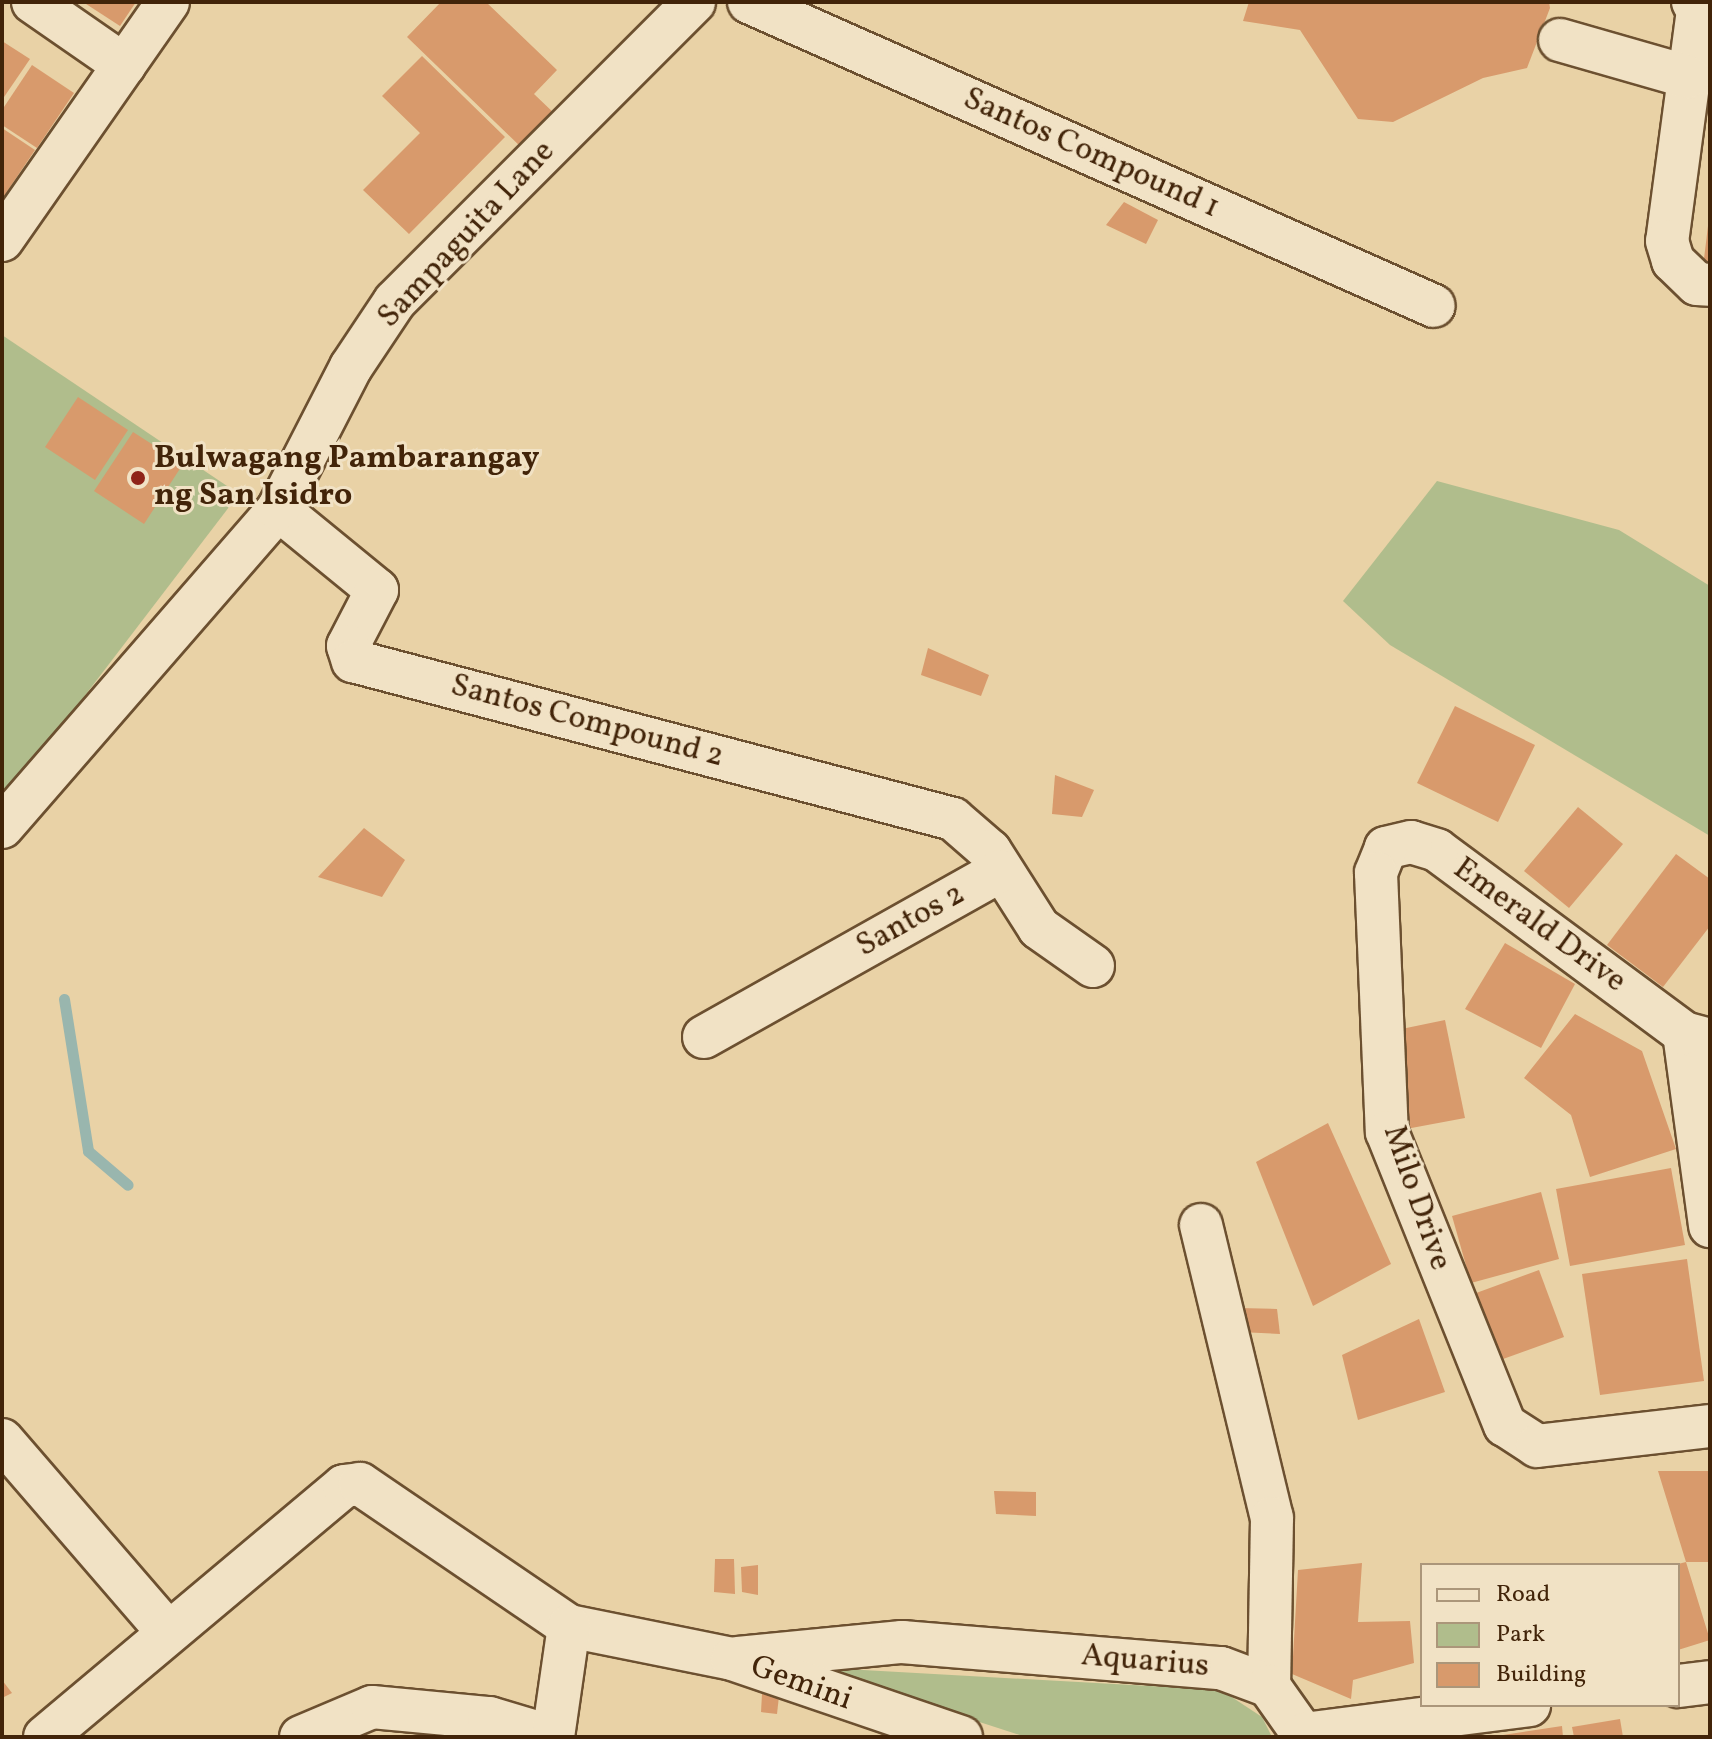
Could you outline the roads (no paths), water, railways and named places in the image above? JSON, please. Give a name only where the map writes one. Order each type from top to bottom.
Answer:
[{"type":"street","points":[[33,2],[124,65]]},
{"type":"street","points":[[2,240],[168,2]]},
{"type":"street","name":"Sampaguita Lane","points":[[2,827],[278,509],[351,367],[395,301],[694,2]]},
{"type":"street","name":"Santos Compound 1","points":[[749,2],[1434,306]]},
{"type":"street","points":[[1693,2],[1689,77],[1667,241],[1673,261],[1697,284],[1710,285]]},
{"type":"street","points":[[1560,40],[1689,77]]},
{"type":"street","name":"Santos Compound 2","points":[[278,509],[377,590],[348,646],[353,661],[953,819],[990,851],[1000,871]]},
{"type":"street","name":"Emerald Drive","points":[[1376,873],[1386,848],[1411,842],[1437,850],[1697,1036]]},
{"type":"street","name":"Santos 2","points":[[704,1037],[1000,871],[1039,928],[1093,966]]},
{"type":"street","name":"Milo Drive","points":[[1376,873],[1387,1132],[1484,1387],[1505,1425],[1537,1446],[1710,1426]]},
{"type":"street","points":[[1697,1036],[1710,1226]]},
{"type":"street","points":[[1201,1225],[1272,1518],[1269,1686],[1304,1736],[1514,1707]]},
{"type":"street","points":[[2,1440],[168,1632]]},
{"type":"street","points":[[45,1737],[344,1486],[360,1484],[569,1626],[732,1659]]},
{"type":"street","points":[[301,1737],[372,1707],[489,1718],[553,1737],[569,1626]]},
{"type":"street","name":"Aquarius","points":[[732,1659],[902,1642],[1221,1668],[1269,1686]]},
{"type":"street","name":"Gemini","points":[[732,1659],[961,1737]]},
{"type":"street","points":[[1680,1686],[1710,1682]]},
{"type":"waterway","points":[[64,999],[88,1151],[128,1185]]},
{"type":"place","name":"Bulwagang Pambarangay ng San Isidro","points":[[138,478]]}]
